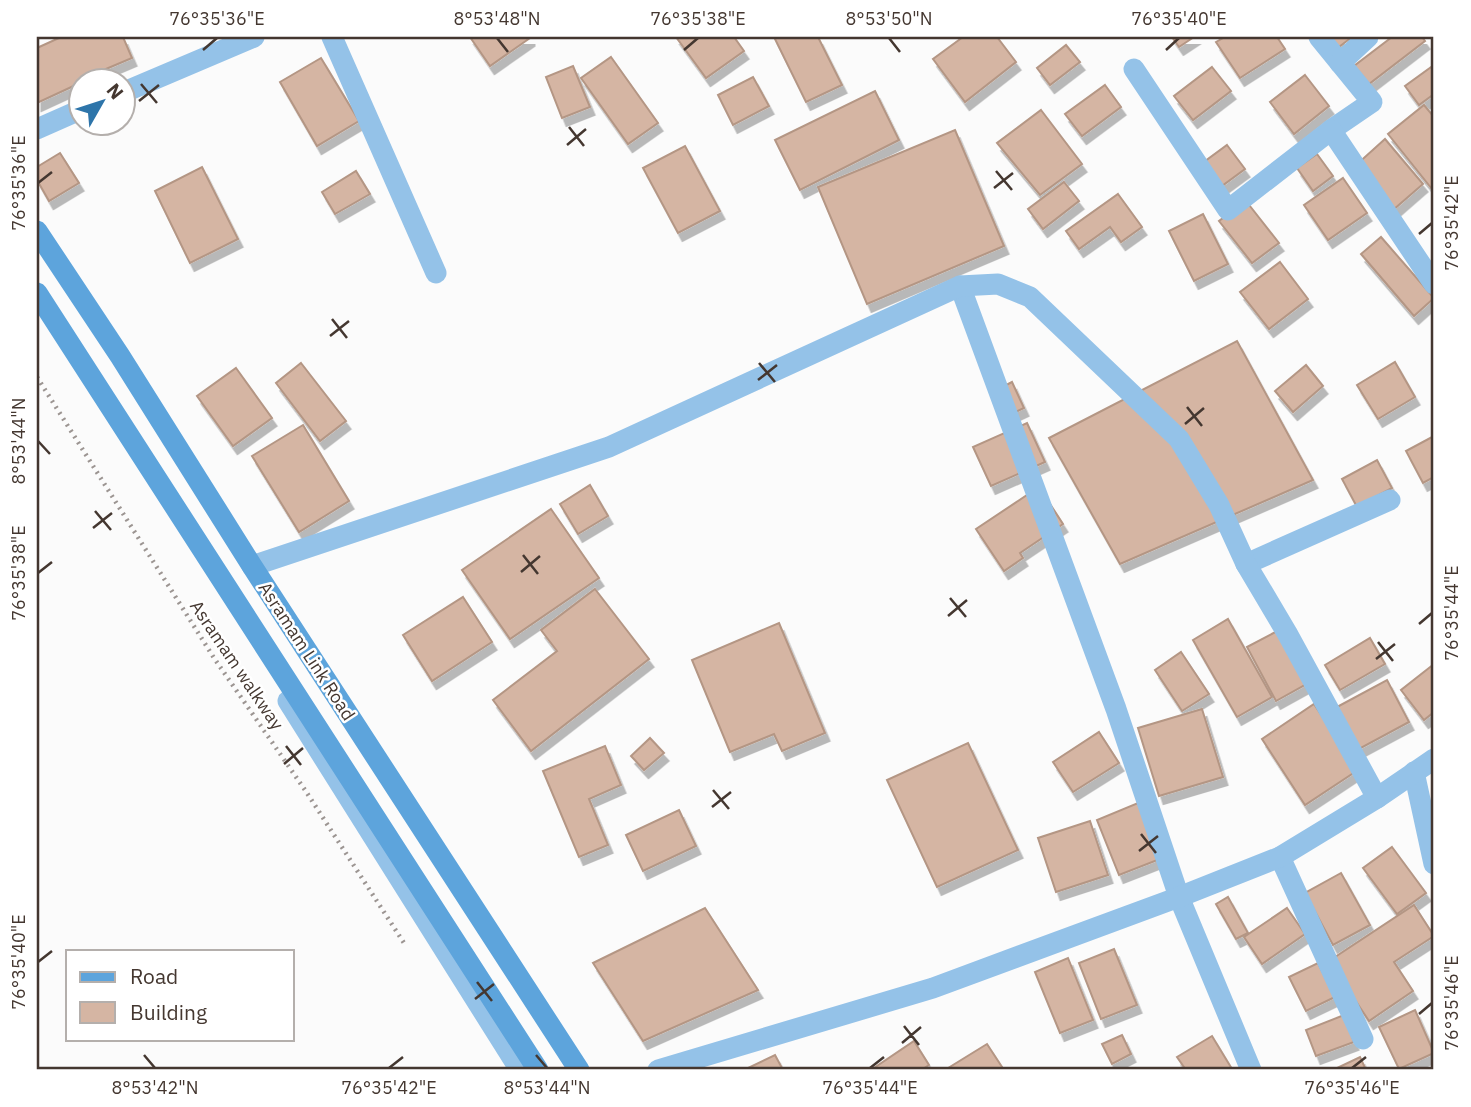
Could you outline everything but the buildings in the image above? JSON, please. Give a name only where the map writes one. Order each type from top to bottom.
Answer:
[{"type":"main road","name":"Asramam Link Road","points":[[37,231],[579,1070]]},
{"type":"main road","name":"Asramam Link Road","points":[[37,293],[538,1070]]},
{"type":"street","points":[[136,87],[254,37]]},
{"type":"street","points":[[332,37],[436,273]]},
{"type":"street","points":[[1134,69],[1228,210],[1331,130],[1372,102],[1319,37]]},
{"type":"street","points":[[1340,63],[1368,37]]},
{"type":"street","points":[[37,129],[66,116]]},
{"type":"street","points":[[1331,130],[1434,284]]},
{"type":"street","points":[[252,566],[608,447],[960,286],[998,284],[1030,297],[1179,439],[1219,505],[1246,564],[1377,798]]},
{"type":"street","points":[[960,286],[1116,709],[1179,897],[1251,1070]]},
{"type":"street","points":[[37,307],[520,1070]]},
{"type":"street","points":[[1246,564],[1390,500]]},
{"type":"street","points":[[658,1070],[933,988],[1280,857],[1377,798],[1434,759]]},
{"type":"street","points":[[1414,772],[1434,864]]},
{"type":"street","points":[[1280,857],[1363,1040]]},
{"type":"path","name":"Asramam walkway","points":[[37,377],[214,658],[305,790],[408,949]]}]
